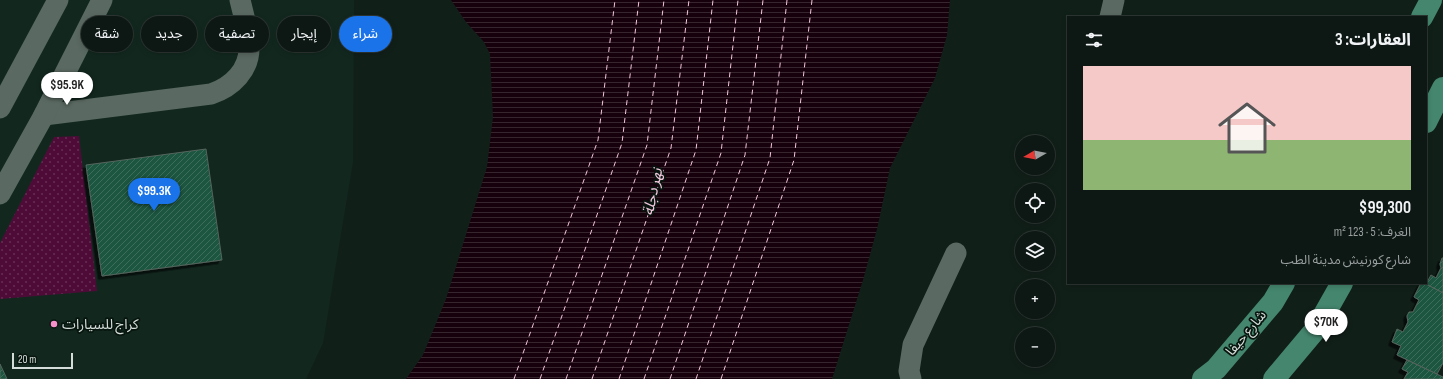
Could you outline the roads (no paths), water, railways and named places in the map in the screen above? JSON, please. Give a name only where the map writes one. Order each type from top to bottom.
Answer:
[{"type":"main road","points":[[1423,16],[1431,0]]},
{"type":"main road","points":[[1427,120],[1443,88]]},
{"type":"main road","name":"شارع حيفا","points":[[1203,379],[1216,368],[1268,308],[1283,284]]},
{"type":"main road","points":[[1274,379],[1316,329],[1341,284]]},
{"type":"street","points":[[0,108],[58,0]]},
{"type":"street","points":[[0,194],[44,115],[102,0]]},
{"type":"street","points":[[44,115],[211,94],[231,85],[239,77],[245,67],[250,46],[240,0]]},
{"type":"street","points":[[1110,16],[1114,0]]},
{"type":"street","points":[[911,379],[909,371],[913,344],[956,253]]},
{"type":"water","name":"نهر دجلة","points":[[451,0],[950,0],[947,35],[935,78],[890,168],[877,229],[863,280],[832,379],[406,379],[423,355],[446,299],[487,167],[493,117],[490,54],[484,42],[466,22]]},
{"type":"place","name":"كراج للسيارات","points":[[54,324]]}]
